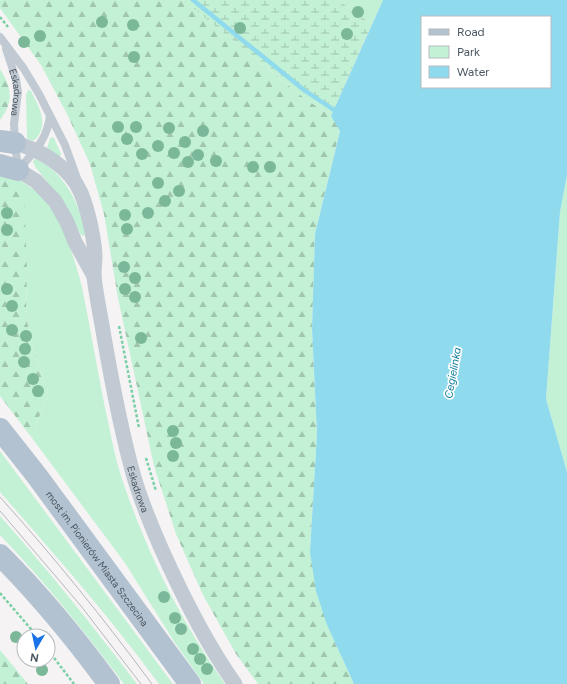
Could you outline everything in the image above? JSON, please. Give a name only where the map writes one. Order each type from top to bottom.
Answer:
[{"type":"main road","points":[[0,420],[37,476]]},
{"type":"main road","points":[[0,429],[37,476]]},
{"type":"main road","name":"most im. Pionierów Miasta Szczecina","points":[[37,476],[190,684]]},
{"type":"main road","points":[[0,555],[30,586],[109,684]]},
{"type":"street","name":"Eskadrowa","points":[[7,142],[35,151],[57,164],[70,176],[80,192],[93,238],[95,255],[94,276],[121,424],[134,478],[143,505],[174,578],[194,618],[235,684]]},
{"type":"street","name":"Eskadrowa","points":[[9,167],[36,182],[55,201],[94,276]]},
{"type":"lane","name":"Eskadrowa","points":[[2,40],[24,69],[57,128],[73,167],[80,192]]},
{"type":"lane","name":"Eskadrowa","points":[[2,40],[16,79],[18,92],[14,124],[7,142],[9,167]]},
{"type":"lane","points":[[9,167],[35,151],[45,136],[50,116]]},
{"type":"path","points":[[0,16],[8,28]]},
{"type":"path","points":[[119,325],[140,435]]},
{"type":"path","points":[[146,458],[157,493]]},
{"type":"path","points":[[0,593],[29,628]]},
{"type":"path","points":[[56,660],[74,684]]},
{"type":"green space","points":[[0,0],[183,0],[303,97],[331,116],[340,130],[315,234],[312,329],[317,433],[310,552],[327,625],[354,684],[258,684],[236,654],[203,595],[176,534],[154,466],[118,298],[104,214],[90,164],[67,114],[41,65],[0,8]]},
{"type":"green space","points":[[183,0],[338,0],[372,24],[331,116],[303,97]]},
{"type":"green space","points":[[338,0],[383,0],[372,24]]},
{"type":"green space","points":[[0,69],[7,82],[10,95],[8,107],[0,120]]},
{"type":"green space","points":[[28,90],[31,91],[40,109],[42,121],[40,133],[36,139],[32,141],[27,138],[26,95]]},
{"type":"green space","points":[[50,138],[54,138],[61,154],[60,157],[47,148]]},
{"type":"green space","points":[[34,159],[48,166],[56,173],[68,188],[80,213],[86,232],[84,236],[81,235],[61,198],[36,168],[33,162]]},
{"type":"green space","points":[[0,174],[18,179],[24,194],[27,268],[26,317],[34,352],[48,391],[32,438],[0,396]]},
{"type":"green space","points":[[567,175],[567,472],[546,399],[560,212]]},
{"type":"green space","points":[[18,179],[37,192],[50,206],[67,240],[82,287],[116,457],[133,511],[155,563],[180,613],[209,661],[225,684],[204,684],[175,643],[125,563],[32,438],[48,391],[34,352],[26,317],[27,268]]},
{"type":"green space","points":[[0,451],[173,684],[159,684],[102,610],[0,492]]},
{"type":"green space","points":[[0,516],[70,598],[137,684],[124,684],[64,608],[0,535]]},
{"type":"green space","points":[[0,650],[28,684],[0,684]]},
{"type":"water","name":"Cegielinka","points":[[383,0],[567,0],[567,175],[560,212],[546,399],[567,472],[567,684],[354,684],[327,625],[316,591],[310,552],[317,433],[312,329],[315,234],[340,131],[331,116]]},
{"type":"waterway","points":[[193,0],[304,90],[334,110]]},
{"type":"tram line","points":[[0,497],[40,542],[116,636],[152,684]]},
{"type":"tram line","points":[[0,511],[81,606],[141,684]]}]
